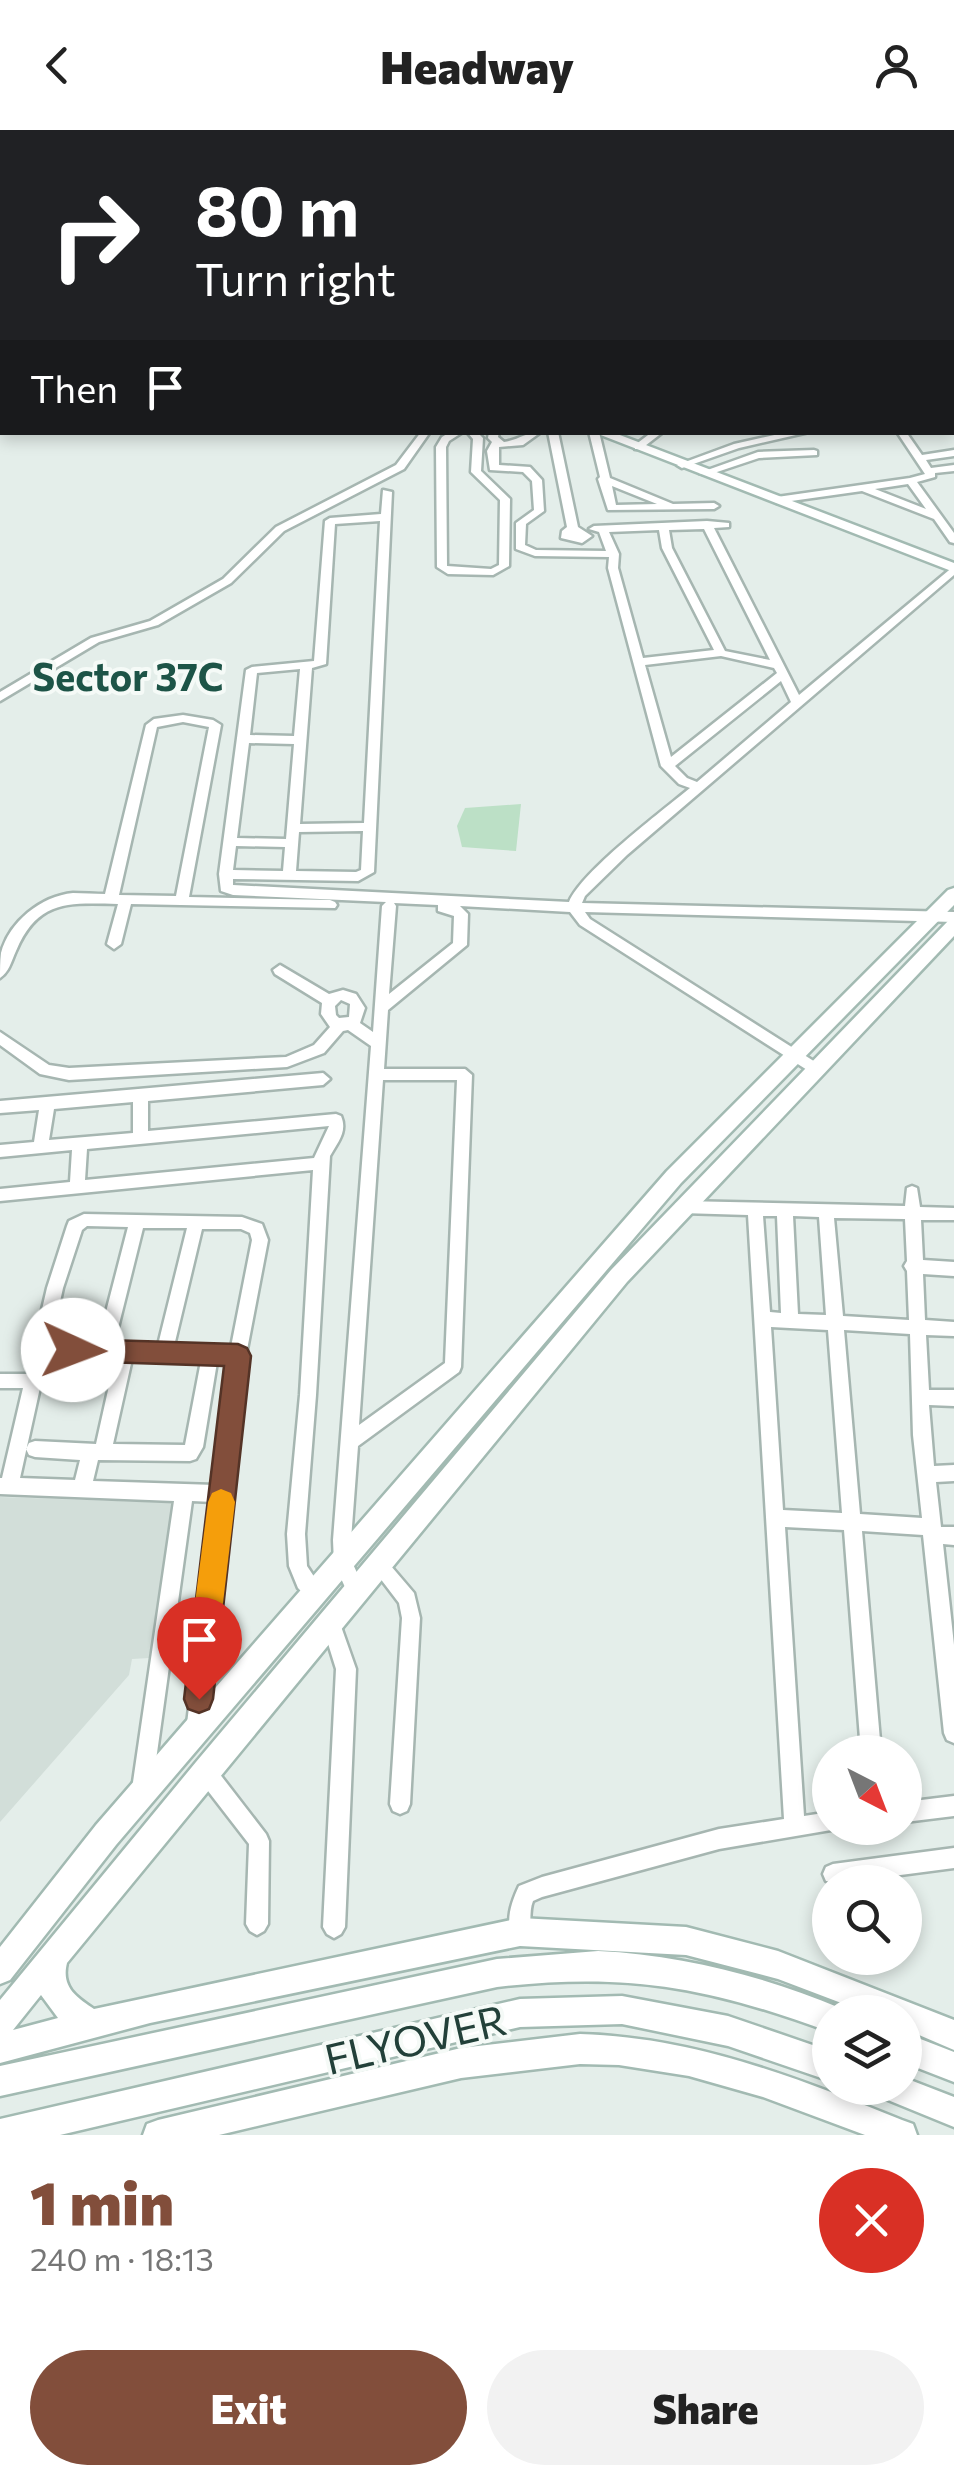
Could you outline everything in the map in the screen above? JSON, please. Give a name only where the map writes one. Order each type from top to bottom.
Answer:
[{"type":"street","points":[[0,697],[96,640],[154,623],[227,581],[280,529],[400,467],[424,435]]},
{"type":"street","points":[[450,435],[441,447],[442,567],[448,571],[493,572],[504,566],[505,499],[476,472],[478,438],[474,435]]},
{"type":"street","points":[[532,435],[520,443],[495,438],[492,451],[494,468],[526,470],[537,480],[539,512],[521,523],[520,547],[536,554],[614,554]]},
{"type":"street","points":[[554,435],[579,530],[725,524]]},
{"type":"street","points":[[596,435],[603,479],[615,510],[714,506]]},
{"type":"street","points":[[574,907],[580,894],[622,852],[954,569],[604,435]]},
{"type":"street","points":[[638,447],[655,435]]},
{"type":"street","points":[[682,465],[728,448],[791,435]]},
{"type":"street","points":[[903,435],[930,471]]},
{"type":"street","points":[[728,448],[741,459]]},
{"type":"street","points":[[704,473],[741,459],[814,453]]},
{"type":"street","points":[[920,458],[954,454]]},
{"type":"street","points":[[930,471],[954,468]]},
{"type":"street","points":[[777,500],[928,478],[930,471]]},
{"type":"street","points":[[603,479],[674,507]]},
{"type":"street","points":[[910,481],[954,540]]},
{"type":"street","points":[[864,488],[937,517]]},
{"type":"street","points":[[226,874],[361,876],[366,872],[388,492]]},
{"type":"street","points":[[303,515],[328,530]]},
{"type":"street","points":[[386,518],[338,518],[328,530],[320,664],[306,668],[254,668],[226,888],[574,907],[948,920]]},
{"type":"street","points":[[707,524],[797,702]]},
{"type":"street","points":[[662,526],[667,548],[721,652]]},
{"type":"street","points":[[603,529],[614,554],[613,568],[667,766],[700,787]]},
{"type":"street","points":[[638,662],[721,652],[778,670]]},
{"type":"street","points":[[289,876],[306,668]]},
{"type":"street","points":[[667,766],[778,670]]},
{"type":"street","points":[[114,944],[118,899],[152,725],[160,720],[208,721],[216,725],[181,902]]},
{"type":"street","points":[[246,739],[300,740]]},
{"type":"street","points":[[231,842],[370,827]]},
{"type":"street","points":[[5,1962],[197,1728],[674,1177],[805,1063],[948,920],[954,894]]},
{"type":"street","points":[[0,973],[15,933],[36,913],[70,898],[389,906],[456,909],[462,914],[460,945],[383,1002],[358,1002],[345,996],[330,1001]]},
{"type":"street","points":[[356,1590],[343,1563],[389,906]]},
{"type":"street","points":[[574,907],[584,922],[805,1063]]},
{"type":"street","points":[[280,970],[330,1001]]},
{"type":"street","points":[[330,1001],[326,1013],[331,1020],[345,1023],[380,1044]]},
{"type":"street","points":[[0,1037],[45,1070],[68,1074],[287,1062],[320,1049],[345,1023],[360,1014],[358,1002]]},
{"type":"street","points":[[0,2023],[330,1621],[805,1063]]},
{"type":"street","points":[[350,1442],[453,1367],[465,1075],[378,1074]]},
{"type":"street","points":[[0,1107],[323,1079]]},
{"type":"street","points":[[140,1138],[142,1096]]},
{"type":"street","points":[[40,1147],[48,1104]]},
{"type":"street","points":[[0,1151],[336,1120],[337,1130],[322,1163],[296,1534],[298,1566],[305,1582],[316,1593]]},
{"type":"street","points":[[77,1188],[80,1144]]},
{"type":"street","points":[[0,1195],[322,1163]]},
{"type":"street","points":[[912,1192],[912,1266],[926,1474],[932,1531],[946,1600],[954,1732]]},
{"type":"street","points":[[682,1207],[954,1214]]},
{"type":"street","points":[[755,1209],[795,1827]]},
{"type":"street","points":[[785,1210],[790,1320]]},
{"type":"street","points":[[826,1211],[870,1735]]},
{"type":"street","points":[[197,1728],[238,1356],[259,1234],[242,1223],[84,1220],[75,1226],[64,1252],[4,1486],[222,1494]]},
{"type":"street","points":[[104,1351],[137,1222]]},
{"type":"street","points":[[164,1353],[196,1222]]},
{"type":"street","points":[[912,1266],[954,1269]]},
{"type":"street","points":[[761,1319],[954,1329]]},
{"type":"street","points":[[42,1349],[238,1356]]},
{"type":"street","points":[[82,1488],[98,1453],[125,1352]]},
{"type":"street","points":[[35,1449],[190,1453],[210,1354]]},
{"type":"street","points":[[0,1381],[34,1381]]},
{"type":"street","points":[[922,1397],[954,1398]]},
{"type":"street","points":[[926,1474],[954,1473]]},
{"type":"street","points":[[140,1798],[184,1492]]},
{"type":"street","points":[[774,1518],[954,1536]]},
{"type":"street","points":[[378,1565],[407,1599],[411,1618],[400,1804]]},
{"type":"street","points":[[330,1621],[346,1669],[334,1927]]},
{"type":"street","points":[[204,1772],[259,1841],[257,1924]]},
{"type":"street","points":[[922,1810],[954,1806]]},
{"type":"street","points":[[520,1932],[520,1907],[526,1894],[542,1887],[718,1839],[812,1825]]},
{"type":"street","points":[[901,1865],[954,1858]]},
{"type":"street","points":[[0,2048],[92,2024],[520,1932],[686,1941],[778,1965],[857,1995]]},
{"type":"street","points":[[54,1954],[48,1975],[50,1988],[58,2001],[92,2024]]},
{"type":"street","name":"FLYOVER","points":[[0,2081],[498,1973],[552,1967],[599,1964],[707,1980],[812,2011]]},
{"type":"street","name":"FLYOVER","points":[[0,2134],[520,2013],[622,2010],[728,2031],[812,2060]]},
{"type":"street","points":[[922,2021],[954,2034]]},
{"type":"street","points":[[158,2135],[394,2078],[532,2050],[579,2048],[623,2050],[702,2066],[790,2092],[902,2135]]},
{"type":"street","points":[[922,2055],[954,2067]]},
{"type":"street","points":[[922,2100],[954,2112]]},
{"type":"shaded area","points":[[0,1497],[176,1503],[149,1658],[132,1659],[129,1675],[0,1822]]},
{"type":"green space","points":[[521,804],[516,851],[462,847],[457,826],[465,808]]},
{"type":"slow traffic","points":[[209,1603],[221,1502]]},
{"type":"district","name":"Sector 37C","points":[[128,675]]},
{"type":"route","points":[[73,1350],[238,1356],[199,1699]]}]
